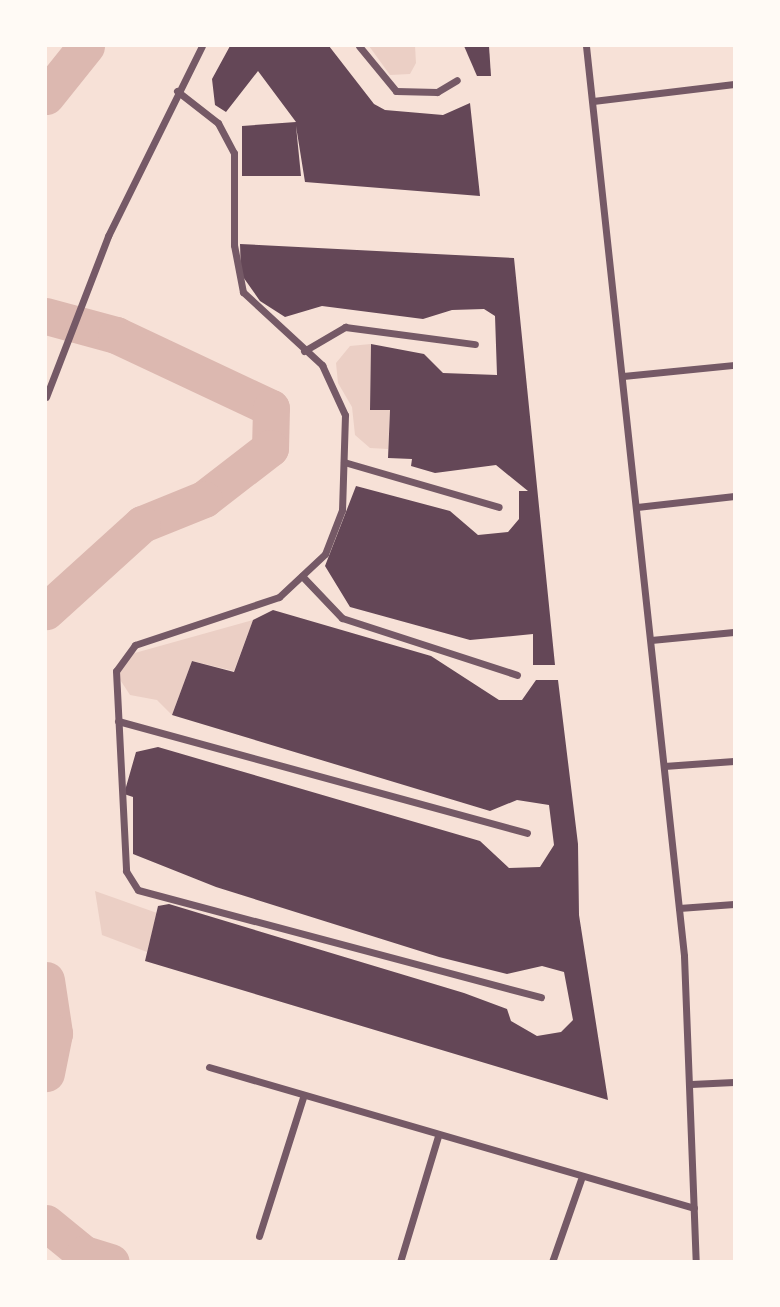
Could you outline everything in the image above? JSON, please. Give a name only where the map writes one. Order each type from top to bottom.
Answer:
[{"type":"street","points":[[46,397],[82,295],[177,91],[202,46]]},
{"type":"street","points":[[359,46],[396,91],[437,92],[457,80]]},
{"type":"street","points":[[586,46],[678,908],[691,1084],[696,1262]]},
{"type":"street","points":[[593,101],[734,84]]},
{"type":"street","points":[[177,91],[218,123],[234,153],[234,245],[243,292],[322,365],[345,415],[342,510],[325,554],[279,597],[135,645],[116,671],[130,882],[138,890],[541,997]]},
{"type":"street","points":[[304,351],[345,327],[475,344]]},
{"type":"street","points":[[623,376],[734,365]]},
{"type":"street","points":[[344,462],[499,507]]},
{"type":"street","points":[[637,507],[734,496]]},
{"type":"street","points":[[302,576],[342,618],[517,675]]},
{"type":"street","points":[[651,639],[734,632]]},
{"type":"street","points":[[118,721],[527,833]]},
{"type":"street","points":[[664,766],[734,761]]},
{"type":"street","points":[[678,908],[734,904]]},
{"type":"street","points":[[209,1067],[581,1179],[694,1208]]},
{"type":"street","points":[[691,1084],[734,1082]]},
{"type":"street","points":[[259,1236],[303,1097]]},
{"type":"street","points":[[400,1262],[438,1136]]},
{"type":"street","points":[[552,1262],[581,1179]]},
{"type":"shaded area","points":[[369,46],[415,46],[416,63],[410,74],[390,75]]},
{"type":"shaded area","points":[[371,344],[370,409],[390,410],[388,449],[370,448],[355,435],[352,407],[338,383],[336,363],[350,346]]},
{"type":"shaded area","points":[[253,620],[234,671],[192,661],[172,715],[157,700],[130,695],[117,675],[124,656]]},
{"type":"shaded area","points":[[95,891],[157,913],[147,952],[102,935]]},
{"type":"building","points":[[230,46],[329,46],[374,104],[385,110],[443,115],[470,103],[480,196],[305,182],[296,126],[301,176],[242,176],[242,126],[296,122],[258,71],[226,112],[215,105],[212,79]]},
{"type":"building","points":[[464,46],[489,46],[491,76],[477,76]]},
{"type":"building","points":[[240,244],[514,258],[555,665],[533,665],[533,634],[470,640],[350,607],[325,566],[356,486],[450,511],[478,535],[508,532],[519,519],[519,491],[528,491],[496,465],[435,473],[411,466],[412,459],[388,458],[390,410],[370,410],[371,344],[424,354],[443,373],[497,375],[495,316],[484,309],[452,310],[423,319],[322,306],[285,317],[260,301],[241,274]]},
{"type":"building","points":[[273,610],[431,656],[499,700],[522,700],[536,680],[558,680],[578,844],[579,915],[608,1100],[145,961],[158,906],[169,904],[464,993],[507,1009],[511,1021],[537,1036],[561,1032],[573,1020],[564,972],[542,966],[507,974],[439,957],[216,887],[133,854],[133,797],[124,794],[136,752],[158,747],[480,841],[509,868],[540,867],[554,845],[549,805],[517,800],[490,811],[172,715],[192,661],[234,672],[253,620]]},
{"type":"waterway","points":[[46,96],[86,46]]},
{"type":"waterway","points":[[46,316],[116,335],[271,408],[270,448],[204,499],[142,524],[46,611]]},
{"type":"waterway","points":[[46,980],[54,1033],[46,1073]]},
{"type":"waterway","points":[[46,1223],[84,1254],[111,1262]]}]
